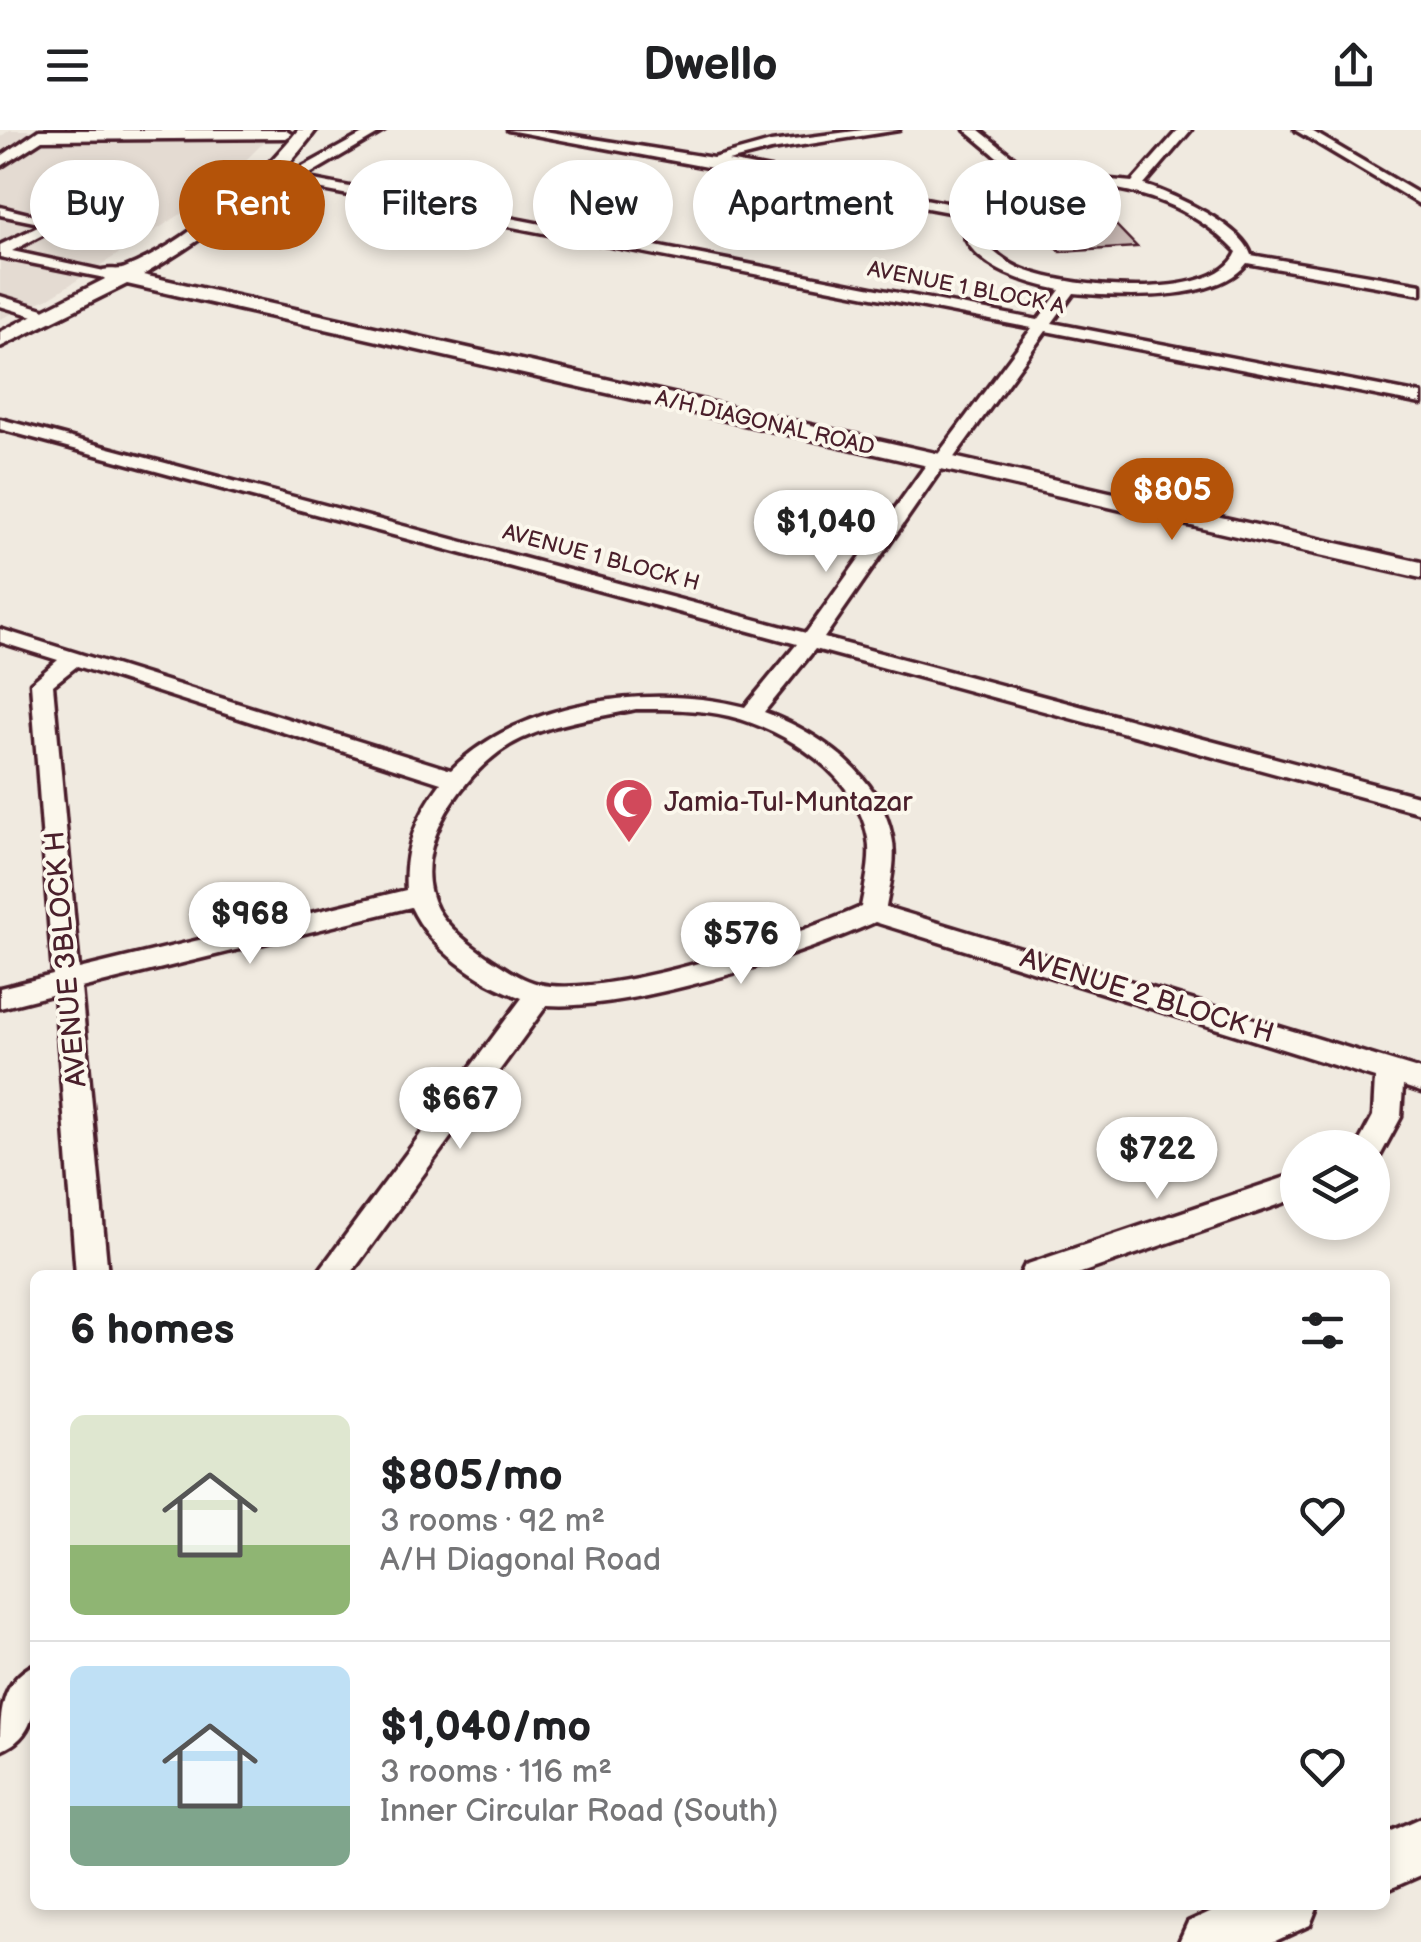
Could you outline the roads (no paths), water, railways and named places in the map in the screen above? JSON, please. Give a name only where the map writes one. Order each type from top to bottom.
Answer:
[{"type":"street","points":[[280,160],[307,130]]},
{"type":"street","points":[[325,160],[379,130]]},
{"type":"street","points":[[514,130],[701,160]]},
{"type":"street","points":[[720,160],[771,146],[892,130]]},
{"type":"street","points":[[971,130],[1009,160]]},
{"type":"street","points":[[1137,185],[1185,130]]},
{"type":"street","points":[[1301,130],[1421,200]]},
{"type":"street","points":[[0,163],[44,133],[286,132]]},
{"type":"street","points":[[262,160],[286,132]]},
{"type":"street","points":[[979,250],[1021,273],[1070,287],[1116,292],[1173,289],[1226,274],[1244,258],[1245,252],[1232,239],[1186,207],[1137,185],[1121,185]]},
{"type":"street","name":"AVENUE 1 BLOCK A","points":[[325,187],[1421,399]]},
{"type":"street","points":[[0,211],[58,223],[0,252]]},
{"type":"street","points":[[0,340],[116,276],[179,234]]},
{"type":"street","points":[[0,252],[116,276]]},
{"type":"street","points":[[1244,258],[1421,288]]},
{"type":"street","points":[[0,328],[116,276]]},
{"type":"street","name":"A/H DIAGONAL ROAD","points":[[116,276],[1421,570]]},
{"type":"street","points":[[750,715],[812,640],[1070,287]]},
{"type":"street","points":[[0,301],[36,312]]},
{"type":"street","name":"AVENUE 1 BLOCK H","points":[[0,424],[1421,805]]},
{"type":"street","points":[[0,635],[454,779]]},
{"type":"street","name":"AVENUE 3BLOCK H","points":[[73,659],[42,683],[92,1270]]},
{"type":"street","points":[[636,702],[696,704],[750,715],[792,733],[829,758],[861,792],[880,836],[873,912],[842,929],[689,973],[572,997],[540,995],[487,969],[443,936],[419,896],[420,852],[435,807],[454,779],[495,743],[560,720],[636,702]]},
{"type":"street","points":[[0,998],[419,896]]},
{"type":"street","name":"AVENUE 2 BLOCK H","points":[[873,912],[1421,1082]]},
{"type":"street","points":[[336,1270],[540,995]]},
{"type":"street","points":[[1380,1130],[1388,1117],[1390,1071]]},
{"type":"street","points":[[1051,1270],[1280,1192]]},
{"type":"street","points":[[0,1732],[30,1691]]},
{"type":"street","points":[[1390,1860],[1421,1846]]},
{"type":"street","points":[[1208,1942],[1279,1910]]},
{"type":"place","name":"Jamia-Tul-Muntazar","points":[[629,844]]}]
